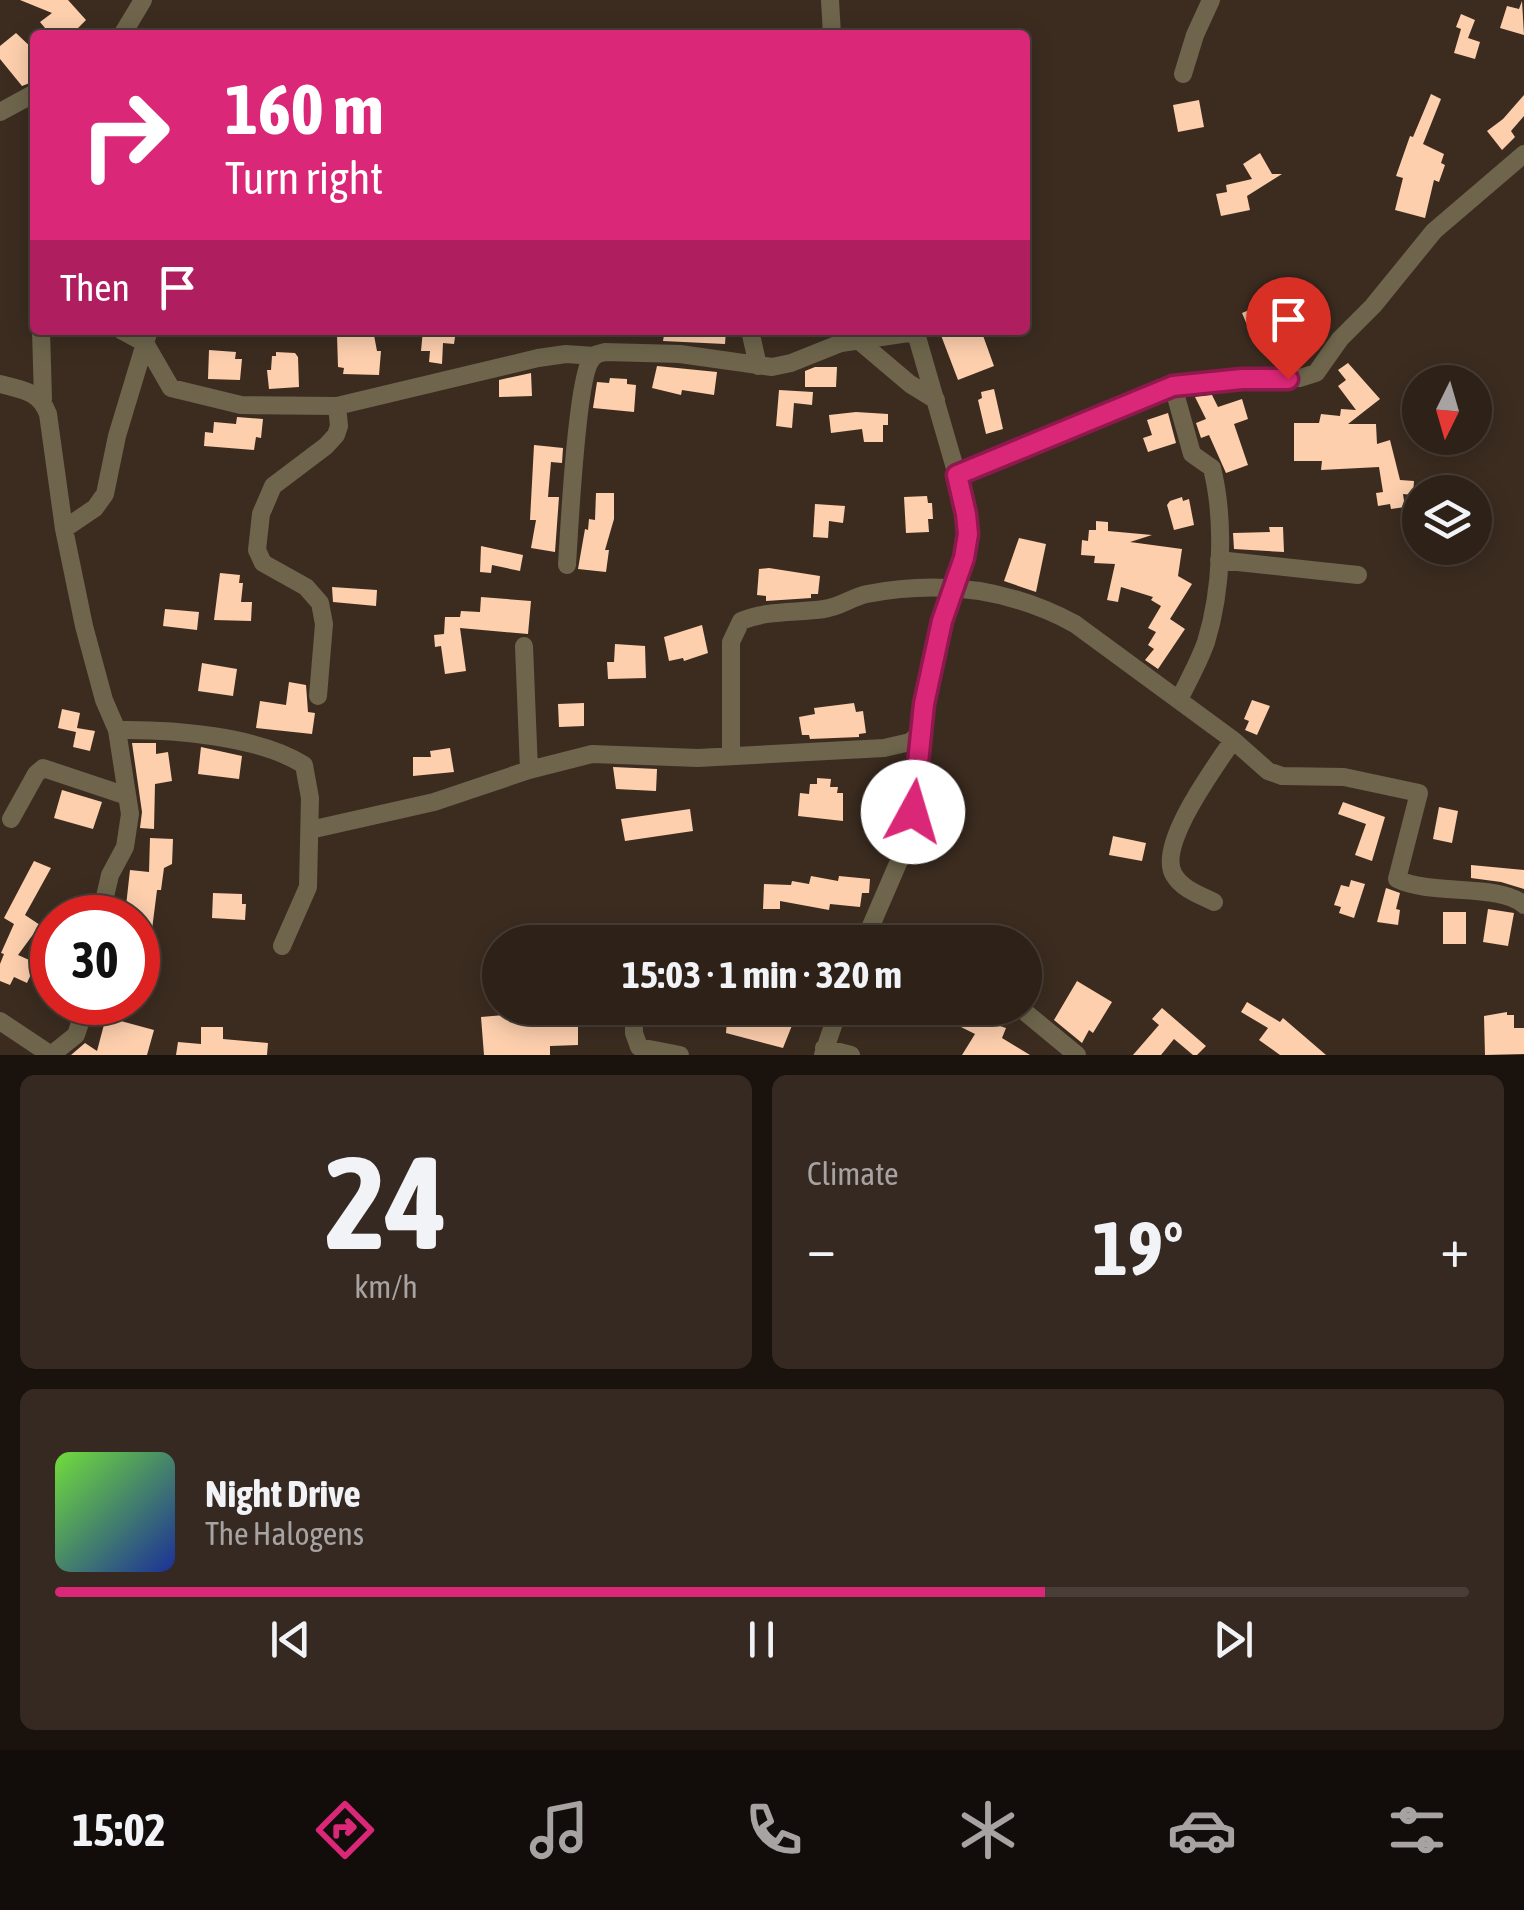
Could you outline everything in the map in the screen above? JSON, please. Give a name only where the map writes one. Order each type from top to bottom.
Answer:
[{"type":"street","points":[[125,30],[142,0]]},
{"type":"street","points":[[830,0],[832,30]]},
{"type":"street","points":[[1183,74],[1211,0]]},
{"type":"street","points":[[0,112],[30,96]]},
{"type":"street","points":[[957,475],[1173,386],[1300,378],[1316,372],[1434,231],[1524,154]]},
{"type":"street","points":[[41,335],[43,400],[64,529],[84,626],[104,700],[117,730],[127,796],[130,830],[104,895]]},
{"type":"street","points":[[751,335],[758,366]]},
{"type":"street","points":[[148,337],[166,383],[181,392],[241,405],[338,406],[566,354],[680,354],[758,366],[790,364],[828,347],[890,335]]},
{"type":"street","points":[[871,925],[905,848],[942,621],[968,534],[957,475],[916,335]]},
{"type":"street","points":[[64,529],[95,508],[105,494],[117,436],[148,337]]},
{"type":"street","points":[[858,340],[936,400]]},
{"type":"street","points":[[566,565],[578,432],[587,368],[595,356]]},
{"type":"street","points":[[0,384],[29,391],[43,400]]},
{"type":"street","points":[[1173,386],[1192,454],[1212,468],[1219,560],[1206,640],[1179,700]]},
{"type":"street","points":[[318,696],[324,624],[320,603],[306,588],[260,560],[258,542],[260,514],[271,489],[336,435],[338,406]]},
{"type":"street","points":[[1219,560],[1358,575]]},
{"type":"street","points":[[730,756],[731,642],[741,621],[831,608],[864,595],[954,586],[1052,611],[1097,638],[1274,774],[1344,777],[1420,793],[1397,879],[1410,885],[1502,894],[1524,905]]},
{"type":"street","points":[[524,646],[529,770]]},
{"type":"street","points":[[117,730],[158,729],[266,747],[304,765],[310,830],[308,887],[282,946]]},
{"type":"street","points":[[310,830],[434,802],[529,770],[603,754],[698,758],[884,748],[910,742],[921,733]]},
{"type":"street","points":[[1214,902],[1180,882],[1171,868],[1170,850],[1232,740]]},
{"type":"street","points":[[12,819],[43,768],[127,796]]},
{"type":"street","points":[[0,1021],[51,1055],[76,1035],[79,1025]]},
{"type":"street","points":[[634,1025],[639,1047],[680,1055]]},
{"type":"street","points":[[832,1025],[824,1051],[851,1055]]},
{"type":"street","points":[[1041,1025],[1077,1055]]},
{"type":"building","points":[[20,0],[68,0],[86,20],[76,30],[42,30],[45,28],[40,22],[52,13]]},
{"type":"building","points":[[1522,1],[1524,35],[1500,28],[1507,6],[1519,9]]},
{"type":"building","points":[[1461,14],[1475,20],[1468,38],[1480,42],[1475,59],[1454,53]]},
{"type":"building","points":[[16,33],[30,46],[30,83],[22,86],[0,59],[0,46]]},
{"type":"building","points":[[1431,94],[1441,99],[1423,144],[1444,154],[1441,163],[1445,165],[1439,182],[1434,180],[1425,218],[1395,210],[1403,178],[1396,176]]},
{"type":"building","points":[[1524,95],[1524,116],[1511,131],[1515,137],[1502,150],[1487,131]]},
{"type":"building","points":[[1199,100],[1204,127],[1178,132],[1173,105]]},
{"type":"building","points":[[1260,153],[1272,174],[1282,174],[1247,196],[1250,210],[1221,216],[1216,194],[1227,192],[1226,185],[1252,179],[1243,164]]},
{"type":"building","points":[[1277,298],[1286,319],[1280,322],[1283,330],[1274,334],[1276,338],[1256,346],[1242,313]]},
{"type":"building","points":[[337,335],[374,335],[377,351],[381,351],[379,375],[343,374],[344,368],[338,367]]},
{"type":"building","points":[[423,335],[455,335],[454,344],[443,343],[442,364],[429,362],[430,351],[421,351]]},
{"type":"building","points":[[664,335],[726,335],[725,344],[663,341]]},
{"type":"building","points":[[941,335],[983,335],[994,366],[958,380]]},
{"type":"building","points":[[209,350],[236,352],[235,359],[242,359],[240,380],[208,379]]},
{"type":"building","points":[[276,352],[295,353],[298,357],[299,387],[269,389],[267,370],[271,370]]},
{"type":"building","points":[[1348,363],[1380,399],[1348,424],[1376,424],[1377,444],[1390,440],[1402,480],[1402,507],[1378,506],[1376,493],[1383,492],[1379,467],[1321,470],[1322,461],[1294,461],[1294,423],[1319,423],[1321,414],[1340,416],[1341,409],[1356,410],[1338,386],[1346,380],[1338,370]]},
{"type":"building","points":[[657,366],[717,372],[714,395],[682,390],[681,395],[652,388]]},
{"type":"building","points":[[837,367],[836,387],[805,387],[805,371]]},
{"type":"building","points":[[531,373],[532,396],[499,397],[499,380]]},
{"type":"building","points":[[610,378],[627,379],[627,384],[636,385],[634,412],[593,408],[597,382],[609,383]]},
{"type":"building","points":[[994,389],[1003,429],[986,434],[978,400],[982,398],[981,392]]},
{"type":"building","points":[[779,390],[813,392],[812,405],[794,403],[792,428],[776,426]]},
{"type":"building","points":[[1212,395],[1218,407],[1242,399],[1248,419],[1234,424],[1248,465],[1226,473],[1209,435],[1201,438],[1196,423],[1206,419],[1195,397]]},
{"type":"building","points":[[1168,413],[1176,443],[1148,452],[1143,438],[1152,435],[1147,420]]},
{"type":"building","points":[[888,414],[883,442],[864,442],[862,429],[831,433],[829,415]]},
{"type":"building","points":[[237,417],[263,419],[261,438],[256,437],[254,450],[204,446],[205,432],[213,433],[214,422],[236,424]]},
{"type":"building","points":[[534,445],[563,448],[562,463],[551,462],[548,497],[559,497],[555,552],[531,548],[536,520],[530,520]]},
{"type":"building","points":[[596,493],[614,493],[614,519],[605,550],[609,550],[606,572],[578,569],[585,529],[588,530],[589,519],[595,520]]},
{"type":"building","points":[[927,496],[928,503],[932,503],[933,519],[928,519],[929,532],[906,533],[904,497]]},
{"type":"building","points":[[1182,497],[1183,501],[1189,499],[1194,525],[1174,530],[1167,505]]},
{"type":"building","points":[[815,504],[845,506],[843,523],[829,521],[828,538],[813,537]]},
{"type":"building","points":[[1096,521],[1108,522],[1108,531],[1152,535],[1130,542],[1182,549],[1178,576],[1192,584],[1170,619],[1185,629],[1158,669],[1145,660],[1154,649],[1148,645],[1156,632],[1148,628],[1161,606],[1151,600],[1153,597],[1121,587],[1118,602],[1107,600],[1115,564],[1094,563],[1095,556],[1081,555],[1082,540],[1088,541],[1089,530],[1096,530]]},
{"type":"building","points":[[1269,527],[1283,527],[1284,552],[1234,549],[1233,533],[1270,532]]},
{"type":"building","points":[[1019,538],[1046,544],[1036,592],[1004,581]]},
{"type":"building","points":[[481,546],[523,555],[520,571],[492,565],[491,573],[480,572]]},
{"type":"building","points":[[759,569],[820,576],[818,594],[811,594],[811,598],[766,601],[766,596],[757,595]]},
{"type":"building","points":[[220,573],[240,575],[241,602],[252,602],[251,621],[214,620]]},
{"type":"building","points":[[332,587],[377,590],[376,606],[333,602]]},
{"type":"building","points":[[481,597],[531,601],[528,634],[460,628],[466,671],[445,674],[441,646],[435,647],[434,635],[444,634],[445,617],[460,617],[461,611],[480,612]]},
{"type":"building","points":[[165,609],[199,612],[197,630],[163,626]]},
{"type":"building","points":[[702,625],[708,653],[684,661],[669,661],[664,637]]},
{"type":"building","points":[[615,644],[645,646],[646,678],[608,679],[607,662],[614,662]]},
{"type":"building","points":[[202,663],[237,669],[233,696],[198,691]]},
{"type":"building","points":[[289,682],[306,685],[308,712],[315,713],[312,734],[256,728],[260,701],[286,705]]},
{"type":"building","points":[[1252,700],[1270,706],[1257,735],[1245,730],[1249,721],[1244,719]]},
{"type":"building","points":[[584,703],[584,726],[559,727],[558,704]]},
{"type":"building","points":[[854,703],[856,712],[863,711],[866,733],[859,737],[810,739],[809,735],[802,735],[799,717],[815,714],[814,708]]},
{"type":"building","points":[[62,709],[80,713],[77,728],[95,731],[90,751],[73,747],[76,732],[58,728]]},
{"type":"building","points":[[132,743],[156,743],[156,754],[168,752],[172,781],[155,784],[154,829],[140,828],[142,812]]},
{"type":"building","points":[[201,747],[242,756],[239,779],[198,774]]},
{"type":"building","points":[[450,748],[454,772],[413,776],[413,757],[431,757],[430,751]]},
{"type":"building","points":[[613,767],[657,769],[656,791],[616,789]]},
{"type":"building","points":[[817,778],[831,779],[830,787],[838,787],[837,793],[843,793],[843,821],[798,816],[800,793],[809,794],[810,784],[817,784]]},
{"type":"building","points":[[62,790],[102,802],[93,829],[54,818]]},
{"type":"building","points":[[1343,802],[1385,817],[1372,861],[1355,855],[1366,824],[1338,814]]},
{"type":"building","points":[[1439,807],[1458,811],[1452,843],[1433,839]]},
{"type":"building","points":[[690,809],[693,831],[625,841],[621,819]]},
{"type":"building","points":[[1113,836],[1146,843],[1142,861],[1109,855]]},
{"type":"building","points":[[150,838],[173,839],[172,864],[164,868],[161,890],[156,895],[127,895],[130,870],[149,872]]},
{"type":"building","points":[[34,861],[51,868],[36,895],[30,895],[25,915],[30,918],[30,939],[18,955],[30,960],[27,983],[14,977],[10,985],[0,981],[4,954],[1,953],[14,924],[4,918]]},
{"type":"building","points":[[1471,865],[1524,870],[1524,889],[1471,878]]},
{"type":"building","points":[[811,876],[838,881],[839,876],[870,879],[869,893],[862,893],[860,907],[830,904],[829,910],[780,901],[780,909],[763,909],[764,884],[809,884]]},
{"type":"building","points":[[1351,880],[1365,884],[1354,918],[1339,913],[1341,907],[1334,905],[1341,885],[1349,887]]},
{"type":"building","points":[[1386,888],[1400,893],[1398,925],[1377,922]]},
{"type":"building","points":[[213,893],[242,894],[245,920],[212,918]]},
{"type":"building","points":[[1488,909],[1514,913],[1508,946],[1483,942]]},
{"type":"building","points":[[1443,912],[1466,912],[1466,944],[1443,944]]},
{"type":"building","points":[[1077,981],[1112,1002],[1082,1043],[1054,1020]]},
{"type":"building","points":[[1247,1002],[1280,1022],[1283,1018],[1326,1055],[1280,1055],[1259,1040],[1268,1028],[1241,1012]]},
{"type":"building","points":[[1162,1008],[1206,1046],[1197,1055],[1174,1039],[1161,1055],[1133,1055],[1159,1025],[1152,1019]]},
{"type":"building","points":[[1507,1012],[1514,1015],[1514,1028],[1524,1028],[1524,1054],[1485,1055],[1484,1016]]},
{"type":"building","points":[[481,1017],[482,1025],[574,1025],[578,1027],[578,1045],[550,1046],[550,1055],[484,1055]]},
{"type":"building","points":[[104,1025],[136,1025],[154,1030],[147,1055],[71,1055],[85,1043],[97,1051]]},
{"type":"building","points":[[727,1025],[792,1025],[783,1048],[726,1033]]},
{"type":"building","points":[[957,1025],[1006,1028],[1002,1038],[1030,1055],[962,1055],[975,1034]]},
{"type":"building","points":[[201,1027],[223,1027],[223,1039],[268,1043],[267,1055],[176,1055],[178,1042],[201,1044]]},
{"type":"route","points":[[913,812],[924,704],[942,621],[964,558],[968,534],[957,475],[1173,386],[1288,379]]}]
